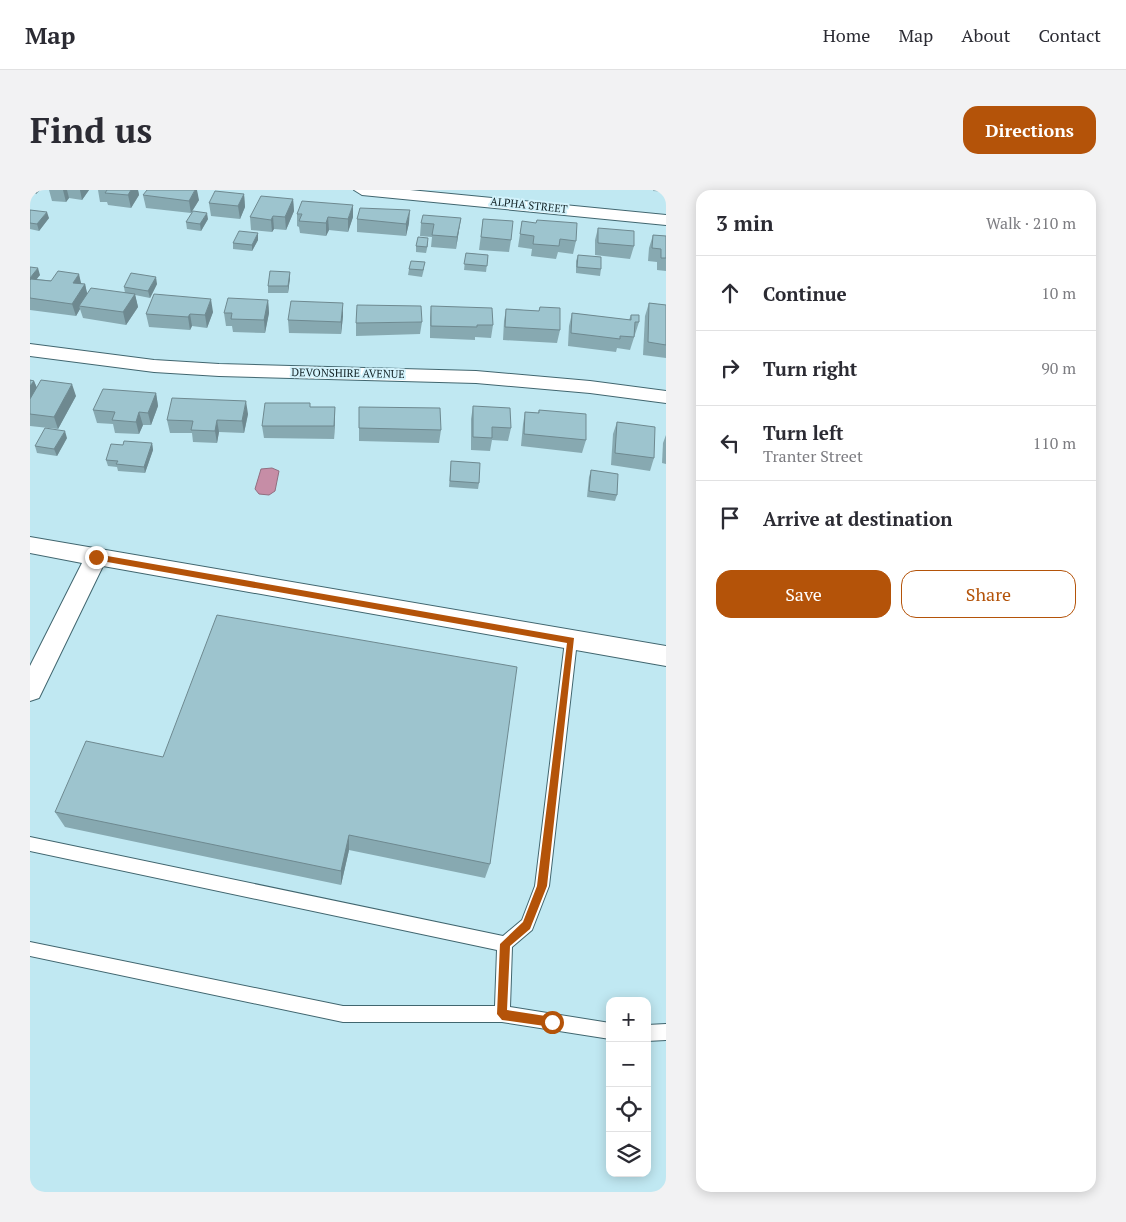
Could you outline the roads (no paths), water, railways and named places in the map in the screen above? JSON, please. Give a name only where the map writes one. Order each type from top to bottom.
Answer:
[{"type":"street","name":"ALPHA STREET","points":[[362,190],[666,220]]},
{"type":"street","name":"DEVONSHIRE AVENUE","points":[[30,350],[171,367],[285,373],[362,372],[474,377],[602,388],[666,397]]},
{"type":"street","points":[[30,545],[666,656]]},
{"type":"street","points":[[30,691],[96,557]]},
{"type":"lane","points":[[502,1014],[505,944],[527,926],[542,886],[572,641]]},
{"type":"lane","points":[[30,844],[505,944]]},
{"type":"lane","points":[[30,949],[343,1014],[502,1014],[606,1030]]},
{"type":"lane","points":[[651,1033],[666,1032]]}]
